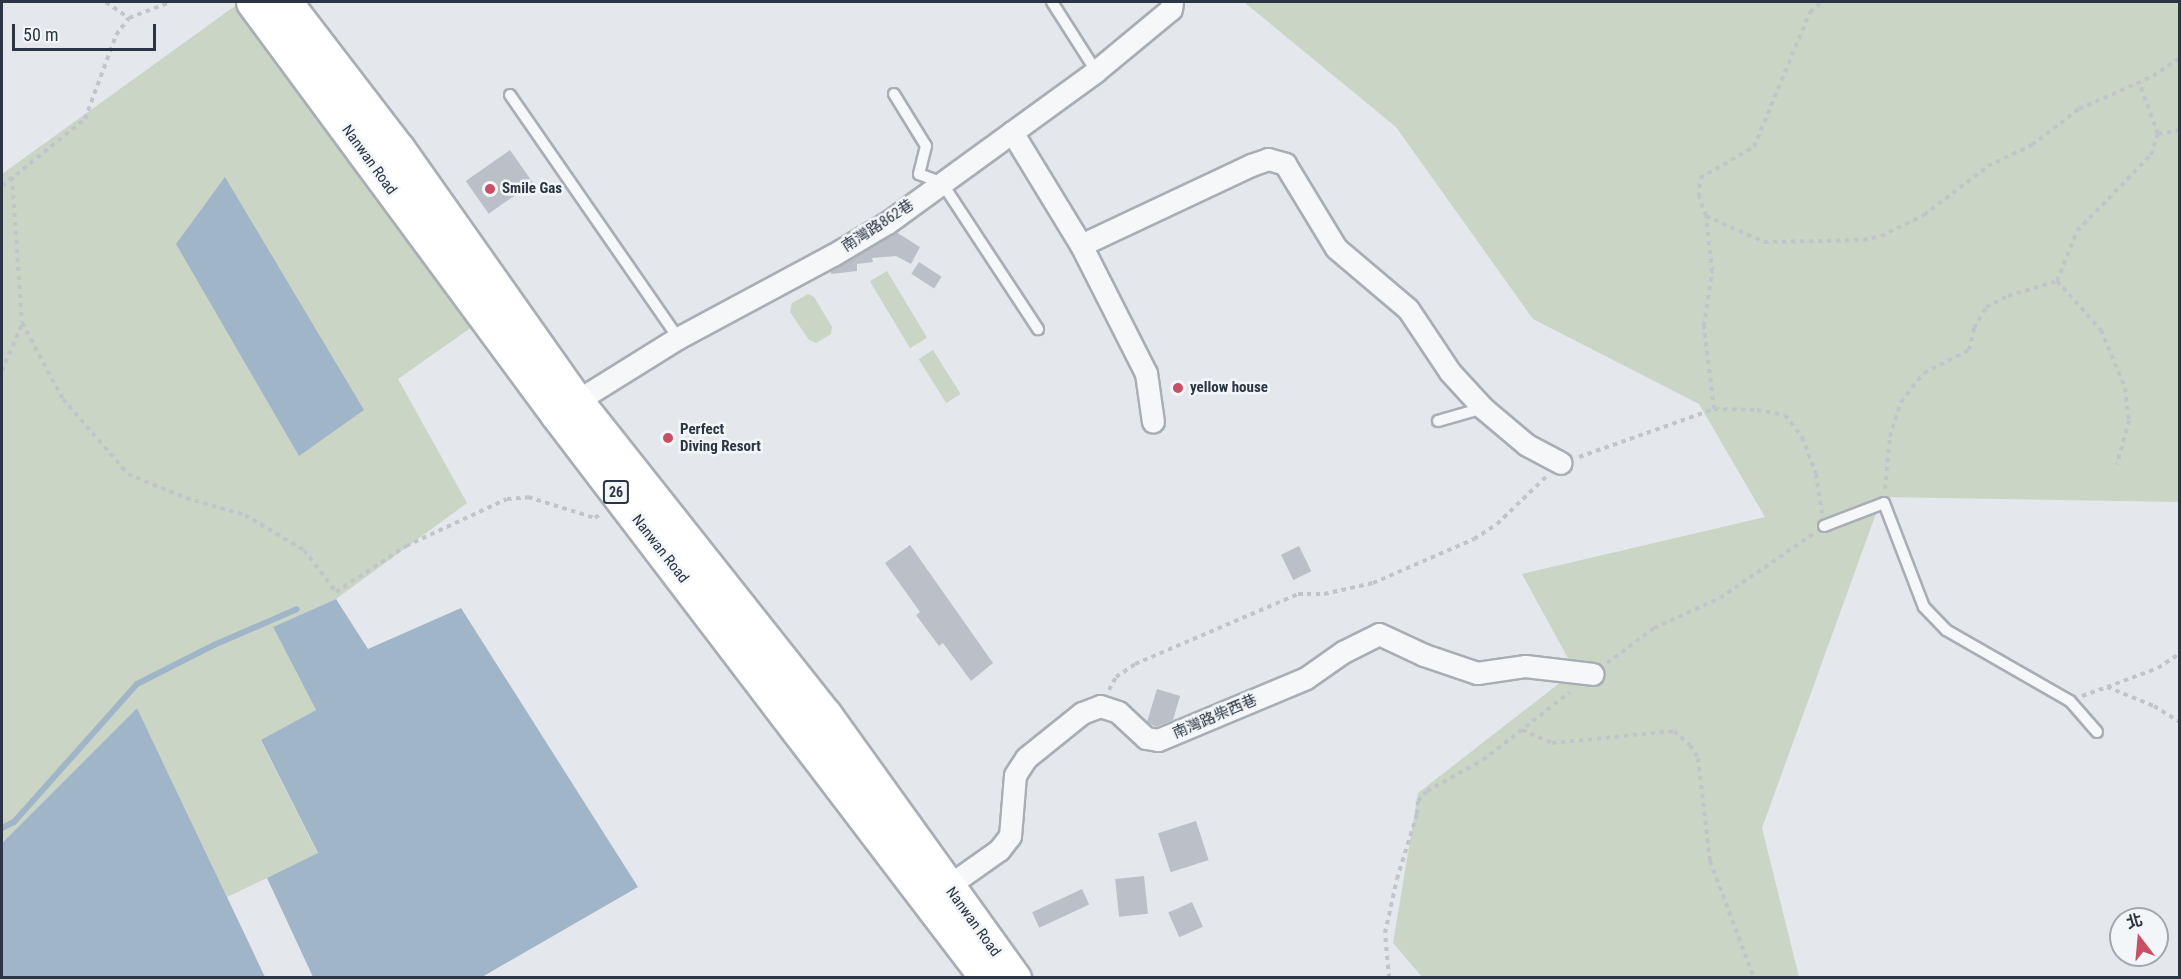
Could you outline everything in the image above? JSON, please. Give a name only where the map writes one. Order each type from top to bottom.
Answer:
[{"type":"main road","name":"Nanwan Road","points":[[253,2],[566,407],[825,715],[938,893],[987,978]]},
{"type":"main road","name":"Nanwan Road","points":[[285,2],[398,149],[566,407],[621,498],[938,893],[1014,978]]},
{"type":"street","name":"南灣路862巷","points":[[566,407],[678,338],[833,255],[887,223],[1096,71],[1171,9],[1172,2]]},
{"type":"street","points":[[1012,132],[1081,245],[1146,373],[1154,422]]},
{"type":"street","points":[[1081,245],[1251,165],[1268,159],[1285,164],[1336,248],[1408,309],[1450,372],[1483,408],[1527,445],[1561,463]]},
{"type":"street","name":"南灣路柴西巷","points":[[1100,706],[1118,712],[1146,738],[1158,740],[1306,678],[1342,652],[1379,634],[1424,655],[1477,673],[1525,666],[1593,674]]},
{"type":"street","points":[[938,893],[999,850],[1010,836],[1015,775],[1026,758],[1082,713],[1100,706]]},
{"type":"lane","points":[[1052,2],[1096,71]]},
{"type":"lane","points":[[894,94],[926,146],[920,174],[942,183],[1038,329]]},
{"type":"lane","points":[[510,95],[678,338]]},
{"type":"lane","points":[[1438,421],[1483,408]]},
{"type":"lane","points":[[1824,526],[1884,503],[1924,607],[1946,630],[2070,700],[2097,732]]},
{"type":"path","points":[[106,2],[129,18]]},
{"type":"path","points":[[2,186],[85,119],[116,35],[129,18],[170,2]]},
{"type":"path","points":[[1714,409],[1704,326],[1713,272],[1706,216],[1699,197],[1700,178],[1754,147],[1810,12],[1822,2]]},
{"type":"path","points":[[1706,216],[1764,242],[1863,240],[1881,236],[1924,215],[1988,166],[2032,145],[2079,109],[2139,82],[2180,58]]},
{"type":"path","points":[[1884,503],[1890,437],[1901,402],[1924,374],[1969,350],[1974,328],[1986,307],[2008,296],[2056,281],[2077,231],[2151,155],[2158,134],[2139,82]]},
{"type":"path","points":[[2158,134],[2180,130]]},
{"type":"path","points":[[12,177],[22,323],[63,399],[128,474],[186,498],[245,515],[304,550],[336,592],[406,546],[507,499],[528,497],[595,518],[621,498]]},
{"type":"path","points":[[2056,281],[2101,330],[2125,388],[2129,420],[2118,464]]},
{"type":"path","points":[[2,371],[22,323]]},
{"type":"path","points":[[1100,706],[1116,677],[1135,664],[1298,594],[1324,594],[1373,583],[1474,539],[1497,524],[1561,463],[1714,409],[1757,410],[1785,415],[1802,437],[1816,474],[1824,526],[1720,598],[1654,628],[1483,759],[1427,791],[1418,801],[1417,814],[1397,879],[1385,933],[1389,978]]},
{"type":"path","points":[[2070,700],[2158,668],[2180,653]]},
{"type":"path","points":[[2107,687],[2154,706],[2180,722]]},
{"type":"path","points":[[1522,730],[1552,743],[1674,731],[1690,745],[1698,758],[1710,861],[1754,978]]},
{"type":"green space","points":[[1244,2],[2179,2],[2179,502],[1882,497],[1762,828],[1799,977],[1422,977],[1393,943],[1418,793],[1575,671],[1522,574],[1765,517],[1699,404],[1533,319],[1396,127]]},
{"type":"green space","points":[[235,6],[476,324],[398,379],[467,503],[336,599],[273,627],[316,710],[261,741],[318,854],[227,897],[137,708],[2,843],[2,174]]},
{"type":"green space","points":[[887,271],[927,338],[910,348],[870,281]]},
{"type":"green space","points":[[808,294],[814,297],[832,327],[831,334],[816,343],[809,340],[790,312],[792,303]]},
{"type":"green space","points":[[933,350],[961,394],[946,403],[919,359]]},
{"type":"water","points":[[225,177],[364,410],[299,456],[176,244]]},
{"type":"water","points":[[336,599],[368,649],[461,608],[638,887],[482,977],[313,977],[267,878],[318,853],[261,740],[316,710],[273,627]]},
{"type":"water","points":[[137,708],[265,977],[2,977],[2,843]]},
{"type":"building","points":[[510,150],[533,183],[489,214],[466,181]]},
{"type":"building","points":[[896,232],[920,247],[911,264],[896,256],[872,258],[873,262],[857,264],[857,271],[831,274],[831,271]]},
{"type":"building","points":[[919,262],[942,277],[934,288],[911,274]]},
{"type":"building","points":[[910,545],[993,663],[971,681],[943,643],[939,646],[916,615],[920,612],[885,563]]},
{"type":"building","points":[[1299,546],[1311,571],[1293,580],[1281,555]]},
{"type":"building","points":[[1157,689],[1180,696],[1173,720],[1156,727],[1147,722]]},
{"type":"building","points":[[1196,821],[1209,860],[1171,872],[1158,833]]},
{"type":"building","points":[[1144,876],[1148,914],[1119,917],[1115,879]]},
{"type":"building","points":[[1082,889],[1089,904],[1039,928],[1032,912]]},
{"type":"building","points":[[1192,902],[1203,927],[1179,937],[1168,913]]},
{"type":"waterway","points":[[2,828],[14,822],[137,684],[214,645],[297,609]]},
{"type":"place","name":"Smile Gas","points":[[490,189]]},
{"type":"place","name":"yellow house","points":[[1178,388]]},
{"type":"place","name":"Perfect Diving Resort","points":[[668,438]]}]
